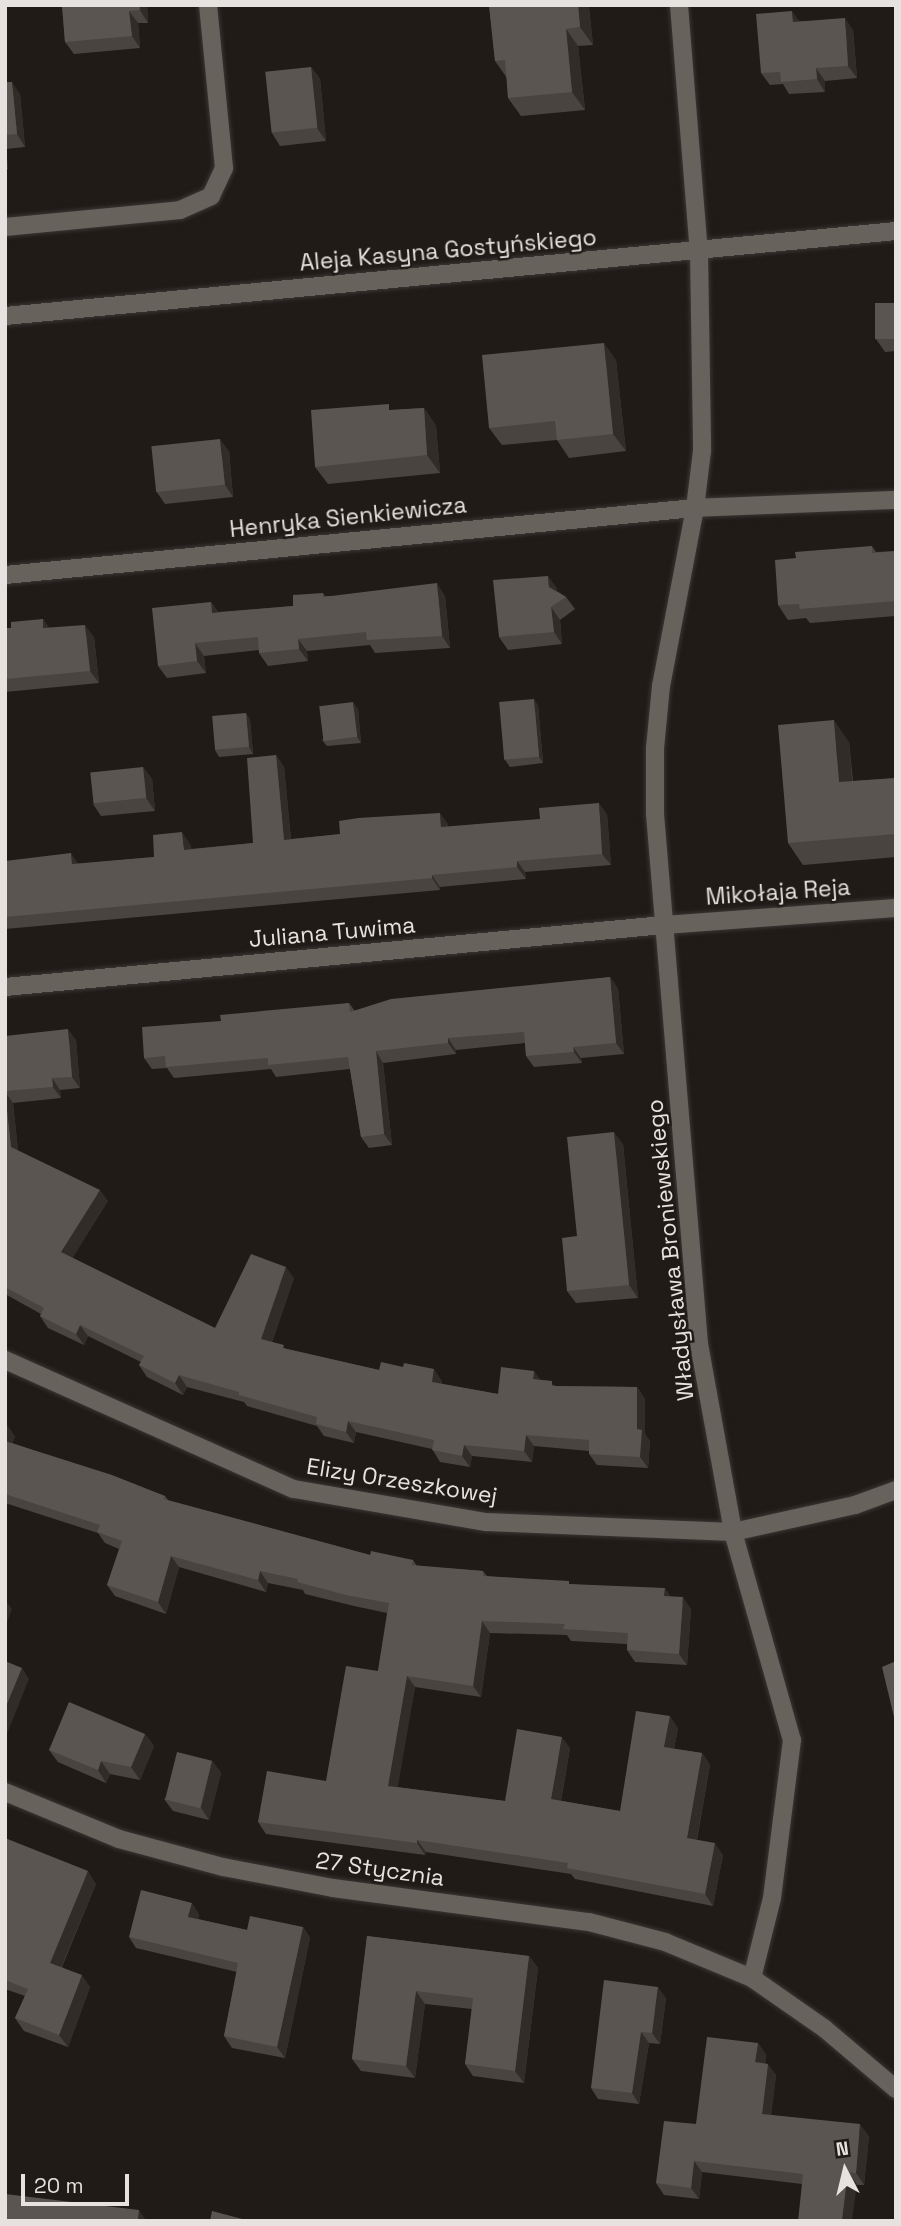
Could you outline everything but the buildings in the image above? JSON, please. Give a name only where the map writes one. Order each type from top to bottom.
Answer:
[{"type":"street","points":[[5,227],[180,210],[211,195],[224,169],[208,5]]},
{"type":"street","name":"Władysława Broniewskiego","points":[[679,5],[699,251],[702,451],[695,508],[661,686],[655,748],[655,814],[699,1344],[733,1532],[792,1740],[772,1898],[752,1978]]},
{"type":"street","name":"Aleja Kasyna Gostyńskiego","points":[[5,316],[896,231]]},
{"type":"street","name":"Henryka Sienkiewicza","points":[[5,575],[695,508],[896,500]]},
{"type":"street","name":"Mikołaja Reja","points":[[663,925],[896,908]]},
{"type":"street","name":"Juliana Tuwima","points":[[5,987],[663,925]]},
{"type":"street","name":"Elizy Orzeszkowej","points":[[5,1360],[294,1489],[486,1522],[733,1532],[855,1505],[896,1490]]},
{"type":"street","name":"27 Stycznia","points":[[5,1793],[119,1839],[223,1867],[333,1888],[589,1922],[665,1941],[752,1978],[825,2029],[896,2090]]}]
